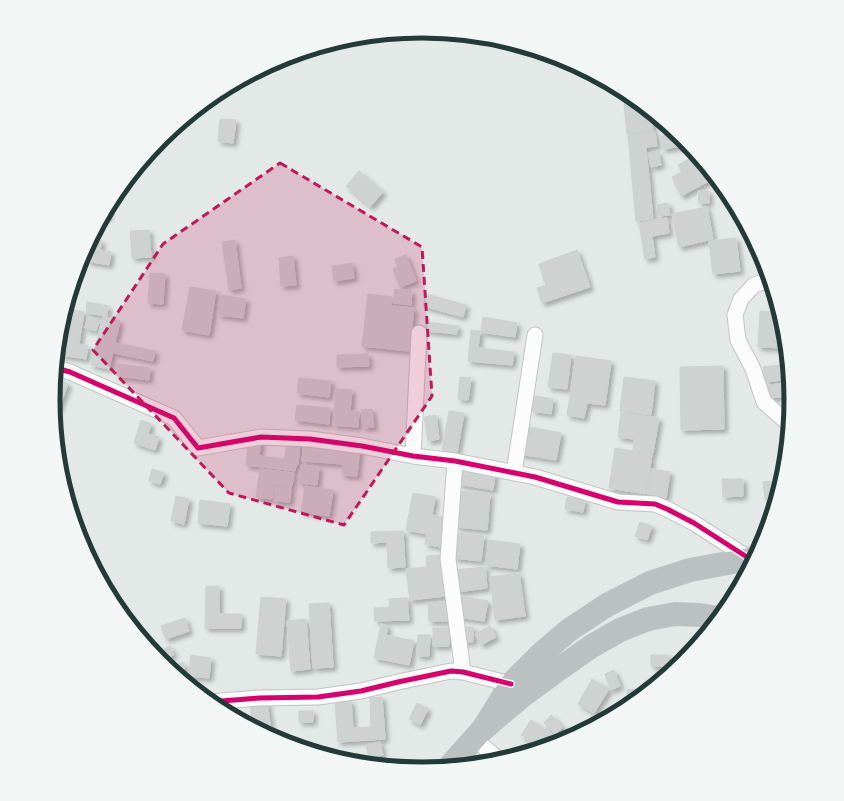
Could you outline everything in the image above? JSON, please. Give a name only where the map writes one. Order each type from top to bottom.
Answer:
[{"type":"highway","points":[[479,734],[511,684],[541,654],[569,630],[607,605],[650,583],[683,573],[748,559]]},
{"type":"highway","points":[[454,761],[479,734],[522,696],[592,646],[620,630],[648,619],[675,614],[713,617]]},
{"type":"street","points":[[764,282],[754,285],[741,299],[735,315],[738,340],[753,369],[764,402],[784,420]]},
{"type":"street","points":[[413,456],[419,334]]},
{"type":"street","points":[[514,473],[535,335]]},
{"type":"street","points":[[61,369],[174,418],[198,448],[261,436],[310,439],[362,446],[413,456],[455,461],[535,477],[618,502],[654,504],[667,509],[749,556]]},
{"type":"street","points":[[455,461],[448,559],[463,672]]},
{"type":"street","points":[[220,701],[259,698],[318,697],[361,691],[451,671],[463,672],[511,684]]},
{"type":"street","points":[[479,734],[496,755]]},
{"type":"highlighted area","points":[[280,163],[422,247],[432,396],[344,525],[229,493],[93,350],[163,244]]},
{"type":"building","points":[[629,103],[652,120],[653,131],[627,134],[624,104]]},
{"type":"building","points":[[220,119],[236,120],[233,143],[218,141]]},
{"type":"building","points":[[655,132],[657,146],[646,147],[653,219],[636,221],[628,135]]},
{"type":"building","points":[[669,135],[680,146],[663,149],[661,136]]},
{"type":"building","points":[[658,151],[661,165],[651,167],[648,153]]},
{"type":"building","points":[[692,158],[706,175],[709,181],[681,196],[672,177],[682,172],[678,165]]},
{"type":"building","points":[[359,171],[383,192],[370,207],[346,186]]},
{"type":"building","points":[[698,191],[709,191],[709,203],[699,203]]},
{"type":"building","points":[[668,203],[670,215],[658,216],[657,205]]},
{"type":"building","points":[[707,207],[713,239],[679,247],[672,214]]},
{"type":"building","points":[[667,218],[669,233],[652,236],[655,257],[645,259],[639,223]]},
{"type":"building","points":[[149,230],[151,257],[132,258],[130,231]]},
{"type":"building","points":[[736,238],[740,271],[713,274],[709,241]]},
{"type":"building","points":[[97,240],[102,241],[100,250],[111,252],[109,265],[87,261]]},
{"type":"building","points":[[235,240],[241,288],[229,290],[222,242]]},
{"type":"building","points":[[577,250],[590,287],[542,303],[537,288],[546,285],[539,264]]},
{"type":"building","points":[[406,255],[416,281],[400,287],[393,269],[398,267],[395,259]]},
{"type":"building","points":[[293,256],[296,285],[281,286],[279,258]]},
{"type":"building","points":[[352,263],[354,278],[334,281],[332,266]]},
{"type":"building","points":[[150,273],[165,274],[163,304],[148,303]]},
{"type":"building","points":[[190,287],[216,291],[209,335],[182,330]]},
{"type":"building","points":[[395,289],[412,291],[411,305],[393,303]]},
{"type":"building","points":[[368,294],[392,297],[391,306],[414,308],[409,351],[362,346]]},
{"type":"building","points":[[426,294],[466,305],[463,317],[423,306]]},
{"type":"building","points":[[220,295],[246,299],[243,318],[218,315]]},
{"type":"building","points":[[87,302],[108,306],[107,316],[86,313]]},
{"type":"building","points":[[71,309],[84,312],[79,344],[88,346],[86,359],[63,355],[66,330]]},
{"type":"building","points":[[760,311],[773,312],[780,348],[758,347]]},
{"type":"building","points":[[88,316],[100,320],[96,331],[85,328]]},
{"type":"building","points":[[103,316],[120,321],[109,369],[91,365]]},
{"type":"building","points":[[483,317],[517,323],[515,337],[481,332]]},
{"type":"building","points":[[426,322],[458,326],[457,334],[426,331]]},
{"type":"building","points":[[471,330],[480,331],[478,348],[514,352],[512,365],[468,361]]},
{"type":"building","points":[[116,343],[155,351],[153,361],[114,353]]},
{"type":"building","points":[[553,353],[571,355],[567,389],[548,387]]},
{"type":"building","points":[[368,354],[369,366],[337,367],[337,355]]},
{"type":"building","points":[[576,356],[611,361],[605,405],[587,403],[584,418],[567,415]]},
{"type":"building","points":[[118,364],[150,368],[149,380],[116,376]]},
{"type":"building","points":[[782,365],[784,380],[766,382],[763,367]]},
{"type":"building","points":[[723,366],[724,429],[681,430],[680,367]]},
{"type":"building","points":[[460,377],[471,378],[468,400],[458,399]]},
{"type":"building","points":[[624,377],[655,381],[651,415],[620,411]]},
{"type":"building","points":[[299,378],[331,381],[329,397],[297,393]]},
{"type":"building","points":[[60,380],[68,384],[60,405]]},
{"type":"building","points":[[784,384],[784,397],[769,398],[768,385]]},
{"type":"building","points":[[336,389],[352,390],[350,411],[359,411],[358,427],[333,425]]},
{"type":"building","points":[[535,396],[553,399],[551,414],[532,411]]},
{"type":"building","points":[[297,405],[330,408],[329,424],[295,420]]},
{"type":"building","points":[[372,409],[374,427],[363,428],[361,410]]},
{"type":"building","points":[[449,411],[464,413],[457,453],[442,450]]},
{"type":"building","points":[[621,413],[659,418],[653,453],[633,450],[634,439],[618,437]]},
{"type":"building","points":[[436,415],[439,439],[428,441],[424,417]]},
{"type":"building","points":[[141,420],[151,424],[148,434],[159,437],[155,450],[134,443]]},
{"type":"building","points":[[524,426],[561,433],[556,460],[519,454]]},
{"type":"building","points":[[249,434],[262,435],[259,456],[285,459],[287,439],[300,441],[298,465],[296,465],[295,471],[246,465]]},
{"type":"building","points":[[304,440],[360,446],[357,476],[342,475],[343,464],[302,461]]},
{"type":"building","points":[[615,448],[652,454],[646,494],[609,488]]},
{"type":"building","points":[[301,465],[319,467],[317,485],[299,483]]},
{"type":"building","points":[[461,468],[495,474],[493,490],[458,484]]},
{"type":"building","points":[[152,469],[164,473],[160,484],[149,481]]},
{"type":"building","points":[[260,469],[294,473],[292,486],[274,484],[272,499],[256,497]]},
{"type":"building","points":[[651,469],[670,472],[666,498],[647,494]]},
{"type":"building","points":[[722,479],[743,479],[743,496],[723,497]]},
{"type":"building","points":[[774,481],[769,502],[769,499],[765,499],[763,482]]},
{"type":"building","points":[[275,486],[291,487],[290,502],[274,501]]},
{"type":"building","points":[[305,486],[333,490],[329,516],[301,512]]},
{"type":"building","points":[[460,491],[490,494],[487,530],[456,527]]},
{"type":"building","points":[[413,493],[435,497],[432,515],[445,517],[440,547],[425,544],[427,534],[406,530]]},
{"type":"building","points":[[176,496],[189,499],[184,524],[171,521]]},
{"type":"building","points":[[567,497],[585,500],[583,512],[565,509]]},
{"type":"building","points":[[200,500],[230,504],[227,526],[198,523]]},
{"type":"building","points":[[640,522],[652,526],[647,540],[635,536]]},
{"type":"building","points":[[403,531],[405,567],[388,568],[387,542],[371,543],[371,532]]},
{"type":"building","points":[[457,533],[484,536],[481,561],[454,558]]},
{"type":"building","points":[[489,540],[520,544],[517,569],[486,565]]},
{"type":"building","points":[[441,555],[446,596],[410,600],[406,569],[427,567],[426,556]]},
{"type":"building","points":[[485,567],[487,588],[457,592],[454,570]]},
{"type":"building","points":[[519,573],[525,616],[495,620],[490,577]]},
{"type":"building","points":[[206,586],[219,586],[219,614],[241,614],[241,628],[205,628]]},
{"type":"building","points":[[462,596],[488,601],[484,621],[458,617]]},
{"type":"building","points":[[261,597],[286,599],[281,656],[256,654]]},
{"type":"building","points":[[407,598],[409,620],[375,621],[374,608],[390,607],[389,599]]},
{"type":"building","points":[[447,602],[448,621],[429,621],[428,603]]},
{"type":"building","points":[[329,603],[333,667],[313,668],[309,604]]},
{"type":"building","points":[[185,618],[189,631],[166,639],[161,626]]},
{"type":"building","points":[[306,619],[310,669],[291,671],[287,621]]},
{"type":"building","points":[[381,624],[388,626],[386,635],[414,641],[409,665],[374,658]]},
{"type":"building","points":[[490,626],[496,637],[481,645],[475,634]]},
{"type":"building","points":[[460,627],[473,627],[473,642],[460,642]]},
{"type":"building","points":[[433,628],[449,628],[449,646],[433,646]]},
{"type":"building","points":[[418,635],[430,635],[429,656],[417,656]]},
{"type":"building","points":[[170,646],[174,655],[167,657],[164,649]]},
{"type":"building","points":[[191,655],[211,658],[209,678],[189,676]]},
{"type":"building","points":[[651,655],[668,655],[668,666],[651,666]]},
{"type":"building","points":[[184,663],[185,674],[183,673],[173,664]]},
{"type":"building","points":[[614,670],[620,686],[611,690],[605,674]]},
{"type":"building","points":[[592,679],[609,689],[594,713],[578,704]]},
{"type":"building","points":[[628,689],[640,690],[626,700]]},
{"type":"building","points":[[382,697],[385,739],[338,742],[335,702],[351,701],[353,728],[371,727],[370,698]]},
{"type":"building","points":[[267,702],[271,729],[252,720],[250,704]]},
{"type":"building","points":[[417,703],[428,709],[420,725],[409,719]]},
{"type":"building","points":[[299,711],[313,711],[313,722],[299,722]]},
{"type":"building","points":[[551,715],[563,727],[556,734],[544,723]]},
{"type":"building","points":[[531,720],[556,737],[535,745],[521,735]]},
{"type":"building","points":[[380,742],[383,755],[369,758],[366,745]]},
{"type":"cycle path","points":[[61,369],[174,418],[198,448],[261,437],[310,439],[362,446],[413,456],[455,461],[535,477],[618,502],[655,504],[694,523],[748,558]]},
{"type":"cycle path","points":[[220,701],[259,698],[318,697],[361,691],[451,671],[463,672],[511,684]]}]
